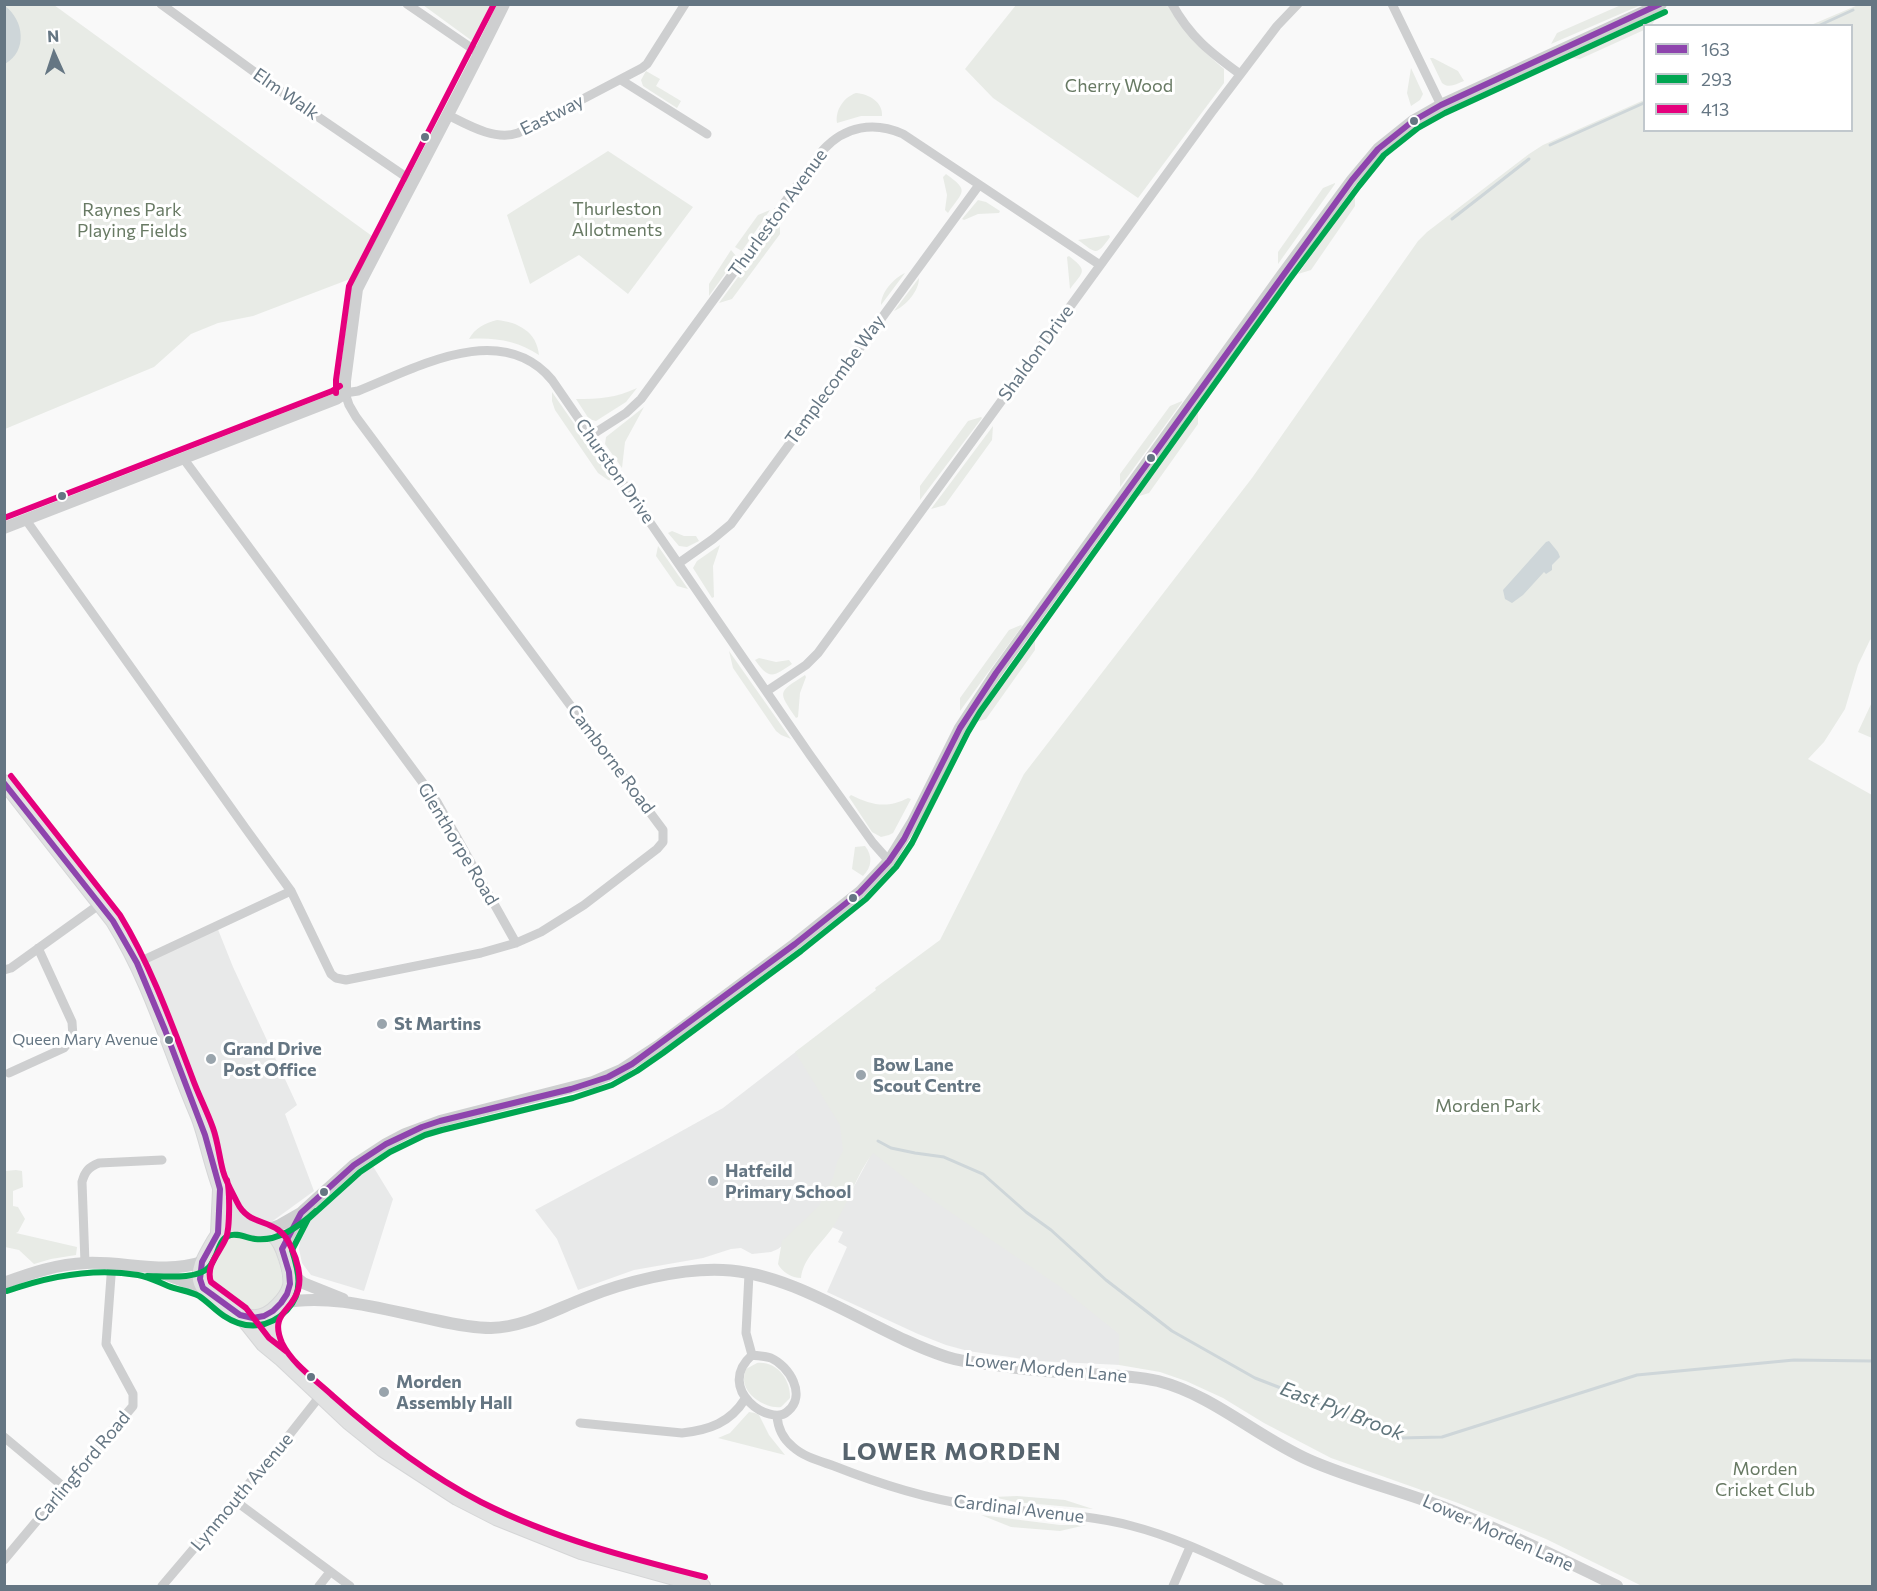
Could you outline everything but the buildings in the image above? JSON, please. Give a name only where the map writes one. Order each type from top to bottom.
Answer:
[{"type":"main road","points":[[4,782],[113,921],[137,963],[205,1135],[220,1189],[236,1220],[245,1226]]},
{"type":"main road","points":[[220,1189],[218,1233],[202,1262],[200,1279],[203,1288],[240,1315],[263,1344],[348,1422],[383,1450],[478,1510],[581,1552],[703,1587]]},
{"type":"main road","points":[[218,1233],[233,1226],[245,1226],[273,1235],[282,1249],[289,1272],[290,1284],[287,1294],[277,1307],[264,1316],[253,1318],[240,1315]]},
{"type":"main road","points":[[277,1307],[270,1336],[280,1358]]},
{"type":"street","name":"Elm Walk","points":[[161,4],[286,95],[412,181]]},
{"type":"street","points":[[407,4],[480,54]]},
{"type":"street","points":[[4,528],[336,399],[345,393],[357,289],[504,4]]},
{"type":"street","name":"Eastway","points":[[448,115],[484,131],[511,136],[634,74],[647,64],[685,4]]},
{"type":"street","points":[[1172,4],[1181,22],[1194,38],[1240,74]]},
{"type":"street","name":"Shaldon Drive","points":[[767,692],[806,665],[818,653],[1240,74],[1277,26],[1298,4]]},
{"type":"street","points":[[1392,4],[1441,105]]},
{"type":"street","points":[[264,1231],[300,1213],[354,1165],[405,1134],[440,1121],[593,1082],[632,1064],[831,917],[860,892],[889,861],[904,839],[973,707],[1282,275],[1352,180],[1378,149],[1394,134],[1441,105],[1661,4]]},
{"type":"street","points":[[621,80],[707,134]]},
{"type":"street","name":"Thurleston Avenue","points":[[590,436],[626,413],[641,399],[823,150],[849,130],[880,126],[903,134],[1100,265]]},
{"type":"street","name":"Templecombe Way","points":[[679,563],[731,524],[979,185]]},
{"type":"street","name":"Churston Drive","points":[[345,393],[358,391],[435,361],[472,350],[500,351],[525,359],[545,372],[873,843],[889,861]]},
{"type":"street","name":"Camborne Road","points":[[291,891],[331,974],[336,978],[346,980],[516,944],[541,932],[597,896],[661,846],[664,838],[663,830],[356,417],[345,393]]},
{"type":"street","name":"Glenthorpe Road","points":[[183,458],[437,802],[516,944]]},
{"type":"street","points":[[26,520],[291,891],[137,963]]},
{"type":"street","points":[[4,970],[11,968],[100,904]]},
{"type":"street","points":[[9,1073],[64,1048],[73,1037],[72,1022],[38,948]]},
{"type":"street","points":[[85,1263],[82,1182],[85,1172],[91,1166],[99,1163],[162,1160]]},
{"type":"street","points":[[282,1249],[300,1213]]},
{"type":"street","points":[[4,1284],[49,1269],[85,1263],[188,1267],[202,1262]]},
{"type":"street","name":"Carlingford Road","points":[[4,1560],[133,1406],[133,1394],[108,1352],[106,1344],[112,1263]]},
{"type":"street","points":[[147,1267],[203,1288]]},
{"type":"street","name":"Lower Morden Lane","points":[[277,1307],[308,1300],[351,1302],[464,1326],[501,1327],[528,1322],[588,1297],[645,1280],[706,1270],[749,1274],[790,1286],[927,1349],[956,1359],[1053,1372],[1136,1377],[1176,1387],[1198,1396],[1285,1448],[1310,1460],[1488,1525],[1617,1587]]},
{"type":"street","name":"Lower Morden Lane","points":[[289,1272],[303,1283],[351,1302]]},
{"type":"street","points":[[749,1274],[746,1333],[752,1356]]},
{"type":"street","points":[[752,1356],[770,1358],[788,1370],[793,1379],[796,1392],[793,1406],[786,1414],[777,1416],[766,1413],[745,1399],[739,1383],[739,1373],[743,1364],[752,1356]]},
{"type":"street","name":"Lynmouth Avenue","points":[[162,1587],[276,1453],[320,1396]]},
{"type":"street","points":[[580,1423],[682,1433],[697,1431],[722,1423],[735,1414],[745,1399]]},
{"type":"street","name":"Cardinal Avenue","points":[[777,1416],[781,1433],[794,1449],[806,1456],[874,1480],[968,1505],[1110,1521],[1157,1533],[1279,1587]]},
{"type":"street","points":[[4,1437],[65,1488]]},
{"type":"street","points":[[234,1500],[350,1587]]},
{"type":"street","points":[[1173,1587],[1191,1547]]},
{"type":"street","points":[[319,1587],[330,1572]]},
{"type":"shaded area","points":[[5,6],[16,19],[21,35],[17,51],[5,64]]},
{"type":"shaded area","points":[[1549,541],[1560,557],[1552,565],[1552,570],[1546,574],[1544,572],[1523,595],[1512,603],[1505,599],[1503,590]]},
{"type":"shaded area","points":[[217,927],[233,967],[297,1105],[285,1114],[314,1191],[270,1223],[249,1220],[238,1210],[228,1186],[209,1121],[195,1090],[168,1014],[144,961]]},
{"type":"shaded area","name":"Hatfeild Primary School","points":[[802,1047],[860,1132],[818,1214],[795,1236],[771,1252],[752,1254],[741,1248],[731,1249],[703,1258],[634,1270],[578,1290],[557,1239],[535,1210],[723,1108]]},
{"type":"shaded area","points":[[873,1151],[1060,1285],[1120,1334],[1121,1365],[1037,1361],[968,1351],[918,1334],[827,1292],[847,1247],[838,1242],[843,1232],[832,1227]]},
{"type":"shaded area","points":[[371,1163],[393,1199],[364,1291],[311,1275],[302,1263],[299,1249],[300,1240],[323,1204],[347,1180]]},
{"type":"green space","name":"Cherry Wood","points":[[1167,4],[1192,39],[1224,69],[1224,83],[1138,198],[993,98],[965,69],[1016,5]]},
{"type":"green space","name":"Raynes Park Playing Fields","points":[[5,5],[54,5],[372,236],[350,279],[253,316],[218,323],[191,334],[154,367],[5,429]]},
{"type":"green space","points":[[423,5],[493,5],[475,43]]},
{"type":"green space","points":[[1621,5],[1641,5],[1551,44],[1557,33]]},
{"type":"green space","name":"Morden Park","points":[[1858,5],[1872,5],[1872,639],[1858,665],[1845,709],[1824,742],[1808,759],[1872,795],[1872,1586],[1642,1586],[1546,1539],[1458,1503],[1331,1458],[1264,1423],[1223,1398],[1186,1381],[1160,1372],[1119,1365],[1119,1334],[1059,1286],[934,1201],[873,1153],[833,1227],[805,1264],[801,1278],[785,1272],[778,1264],[782,1241],[819,1206],[843,1151],[840,1125],[795,1052],[940,940],[1024,774],[1252,478],[1418,241],[1543,145],[1643,100],[1643,132],[1853,132],[1853,24],[1813,24]]},
{"type":"green space","points":[[1657,16],[1653,24],[1643,24],[1643,30],[1580,59],[1567,57]]},
{"type":"green space","points":[[1430,58],[1458,71],[1464,81],[1450,86],[1442,83]]},
{"type":"green space","points":[[1411,68],[1423,94],[1420,100],[1411,106],[1407,93]]},
{"type":"green space","points":[[646,71],[660,79],[656,86],[681,101],[677,108],[643,86],[641,80]]},
{"type":"green space","points":[[856,93],[866,95],[878,103],[882,116],[861,116],[837,123],[837,113],[841,105]]},
{"type":"green space","name":"Thurleston Allotments","points":[[608,151],[693,207],[628,294],[579,255],[530,284],[507,215]]},
{"type":"green space","points":[[946,174],[959,184],[962,192],[948,213],[945,210],[947,195],[943,177]]},
{"type":"green space","points":[[1335,183],[1278,264],[1278,252],[1323,188]]},
{"type":"green space","points":[[1355,194],[1355,206],[1311,270],[1298,274]]},
{"type":"green space","points":[[978,200],[986,202],[1000,211],[999,213],[978,214],[962,219]]},
{"type":"green space","points":[[770,210],[742,251],[735,247],[758,215]]},
{"type":"green space","points":[[780,220],[780,234],[732,299],[719,303]]},
{"type":"green space","points":[[1109,235],[1110,237],[1102,248],[1096,251],[1078,240]]},
{"type":"green space","points":[[731,250],[737,257],[709,296],[709,284]]},
{"type":"green space","points":[[1069,256],[1082,271],[1070,289],[1067,257]]},
{"type":"green space","points":[[905,273],[881,305],[883,295],[889,286]]},
{"type":"green space","points":[[919,278],[917,288],[911,298],[894,311]]},
{"type":"green space","points":[[497,320],[512,323],[530,334],[535,340],[539,355],[523,346],[505,341],[469,339],[481,326]]},
{"type":"green space","points":[[637,388],[626,402],[596,421],[589,419],[576,399],[607,397]]},
{"type":"green space","points":[[552,392],[614,481],[598,473],[555,410]]},
{"type":"green space","points":[[1182,401],[1120,487],[1120,474],[1170,406]]},
{"type":"green space","points":[[644,407],[625,442],[622,468],[605,444],[606,437]]},
{"type":"green space","points":[[1198,411],[1198,424],[1149,493],[1136,497]]},
{"type":"green space","points":[[981,417],[920,500],[920,486],[968,421]]},
{"type":"green space","points":[[993,426],[992,440],[945,505],[931,509]]},
{"type":"green space","points":[[672,531],[684,536],[696,536],[699,541],[687,547],[679,546],[668,533]]},
{"type":"green space","points":[[720,545],[713,566],[714,597],[712,598],[693,568],[697,561]]},
{"type":"green space","points":[[658,546],[688,589],[677,586],[656,556]]},
{"type":"green space","points":[[1021,625],[960,711],[960,698],[1009,630]]},
{"type":"green space","points":[[1035,638],[1035,650],[986,719],[973,723]]},
{"type":"green space","points":[[729,651],[791,739],[776,731],[733,668]]},
{"type":"green space","points":[[759,658],[776,662],[789,660],[792,664],[772,674],[764,671],[755,660]]},
{"type":"green space","points":[[805,675],[796,718],[783,693],[785,689]]},
{"type":"green space","points":[[1872,702],[1872,738],[1858,732]]},
{"type":"green space","points":[[851,795],[865,801],[886,805],[911,799],[893,833],[881,837],[872,832],[849,797]]},
{"type":"green space","points":[[865,846],[870,861],[863,876],[852,869],[855,847]]},
{"type":"green space","points":[[5,1171],[22,1171],[23,1187],[13,1191],[13,1206],[18,1207],[25,1219],[16,1233],[77,1247],[76,1255],[34,1264],[19,1250],[5,1247]]},
{"type":"green space","points":[[234,1234],[265,1239],[273,1245],[277,1255],[282,1274],[283,1291],[260,1310],[246,1310],[208,1279],[208,1269],[224,1238]]},
{"type":"green space","points":[[757,1363],[771,1365],[785,1378],[790,1398],[781,1407],[763,1404],[748,1391],[744,1379],[746,1369]]},
{"type":"green space","points":[[749,1412],[759,1415],[769,1435],[785,1455],[718,1438],[730,1433]]},
{"type":"green space","points":[[1017,1496],[1065,1500],[1093,1509],[1015,1502],[993,1497]]},
{"type":"green space","points":[[981,1515],[1060,1525],[1086,1525],[1060,1531],[1011,1527]]},
{"type":"waterway","points":[[1822,24],[1853,10]]},
{"type":"waterway","points":[[1550,145],[1643,103]]},
{"type":"waterway","points":[[1452,219],[1529,159]]},
{"type":"waterway","name":"East Pyl Brook","points":[[878,1141],[891,1148],[944,1157],[983,1174],[1026,1212],[1051,1230],[1106,1280],[1172,1331],[1255,1378],[1317,1402],[1367,1427],[1401,1438],[1442,1437],[1637,1375],[1794,1360],[1872,1361]]},
{"type":"transit line","name":"413","points":[[336,393],[349,286],[494,4]]},
{"type":"transit line","name":"163","points":[[4,783],[113,921],[137,963],[165,1030],[205,1135],[220,1189],[218,1233],[202,1262],[200,1279],[203,1288],[240,1315],[253,1318],[264,1316],[273,1311],[287,1294],[290,1284],[289,1272],[282,1249],[301,1213],[354,1165],[386,1144],[422,1127],[571,1089],[608,1077],[632,1064],[795,944],[860,892],[889,861],[904,839],[960,728],[996,673],[1352,180],[1378,149],[1413,121],[1441,105],[1660,4]]},
{"type":"transit line","name":"293","points":[[7,1291],[71,1274],[121,1273],[146,1277],[195,1294],[224,1316],[240,1324],[257,1325],[273,1321],[287,1310],[296,1296],[299,1282],[292,1250],[308,1219],[360,1172],[390,1152],[425,1135],[573,1098],[612,1085],[663,1053],[801,951],[866,899],[896,867],[912,843],[980,712],[1289,280],[1384,155],[1418,128],[1445,113],[1665,12]]},
{"type":"transit line","name":"413","points":[[4,518],[340,386]]},
{"type":"transit line","name":"413","points":[[11,776],[120,915],[131,934],[160,994],[211,1122],[224,1175],[237,1202],[249,1216],[279,1230],[291,1247],[298,1268],[299,1285],[295,1297],[278,1325],[282,1343],[298,1365],[386,1440],[423,1467],[481,1502],[563,1537],[705,1577]]},
{"type":"transit line","name":"413","points":[[227,1180],[229,1192],[227,1233],[210,1270],[211,1282],[246,1308],[269,1338],[287,1352]]},
{"type":"transit line","name":"293","points":[[147,1276],[197,1274],[210,1266],[226,1237],[238,1235],[255,1239],[272,1238],[296,1227],[316,1211]]},
{"type":"place","name":"St Martins","points":[[382,1024]]},
{"type":"place","name":"Queen Mary Avenue","points":[[169,1040]]},
{"type":"place","name":"Grand Drive Post Office","points":[[211,1059]]},
{"type":"place","name":"Bow Lane Scout Centre","points":[[861,1075]]},
{"type":"place","name":"Hatfeild Primary School","points":[[713,1181]]},
{"type":"place","name":"Morden Assembly Hall","points":[[384,1392]]},
{"type":"district","name":"LOWER MORDEN","points":[[952,1452]]},
{"type":"park label","name":"Morden Cricket Club","points":[[1765,1479]]}]
